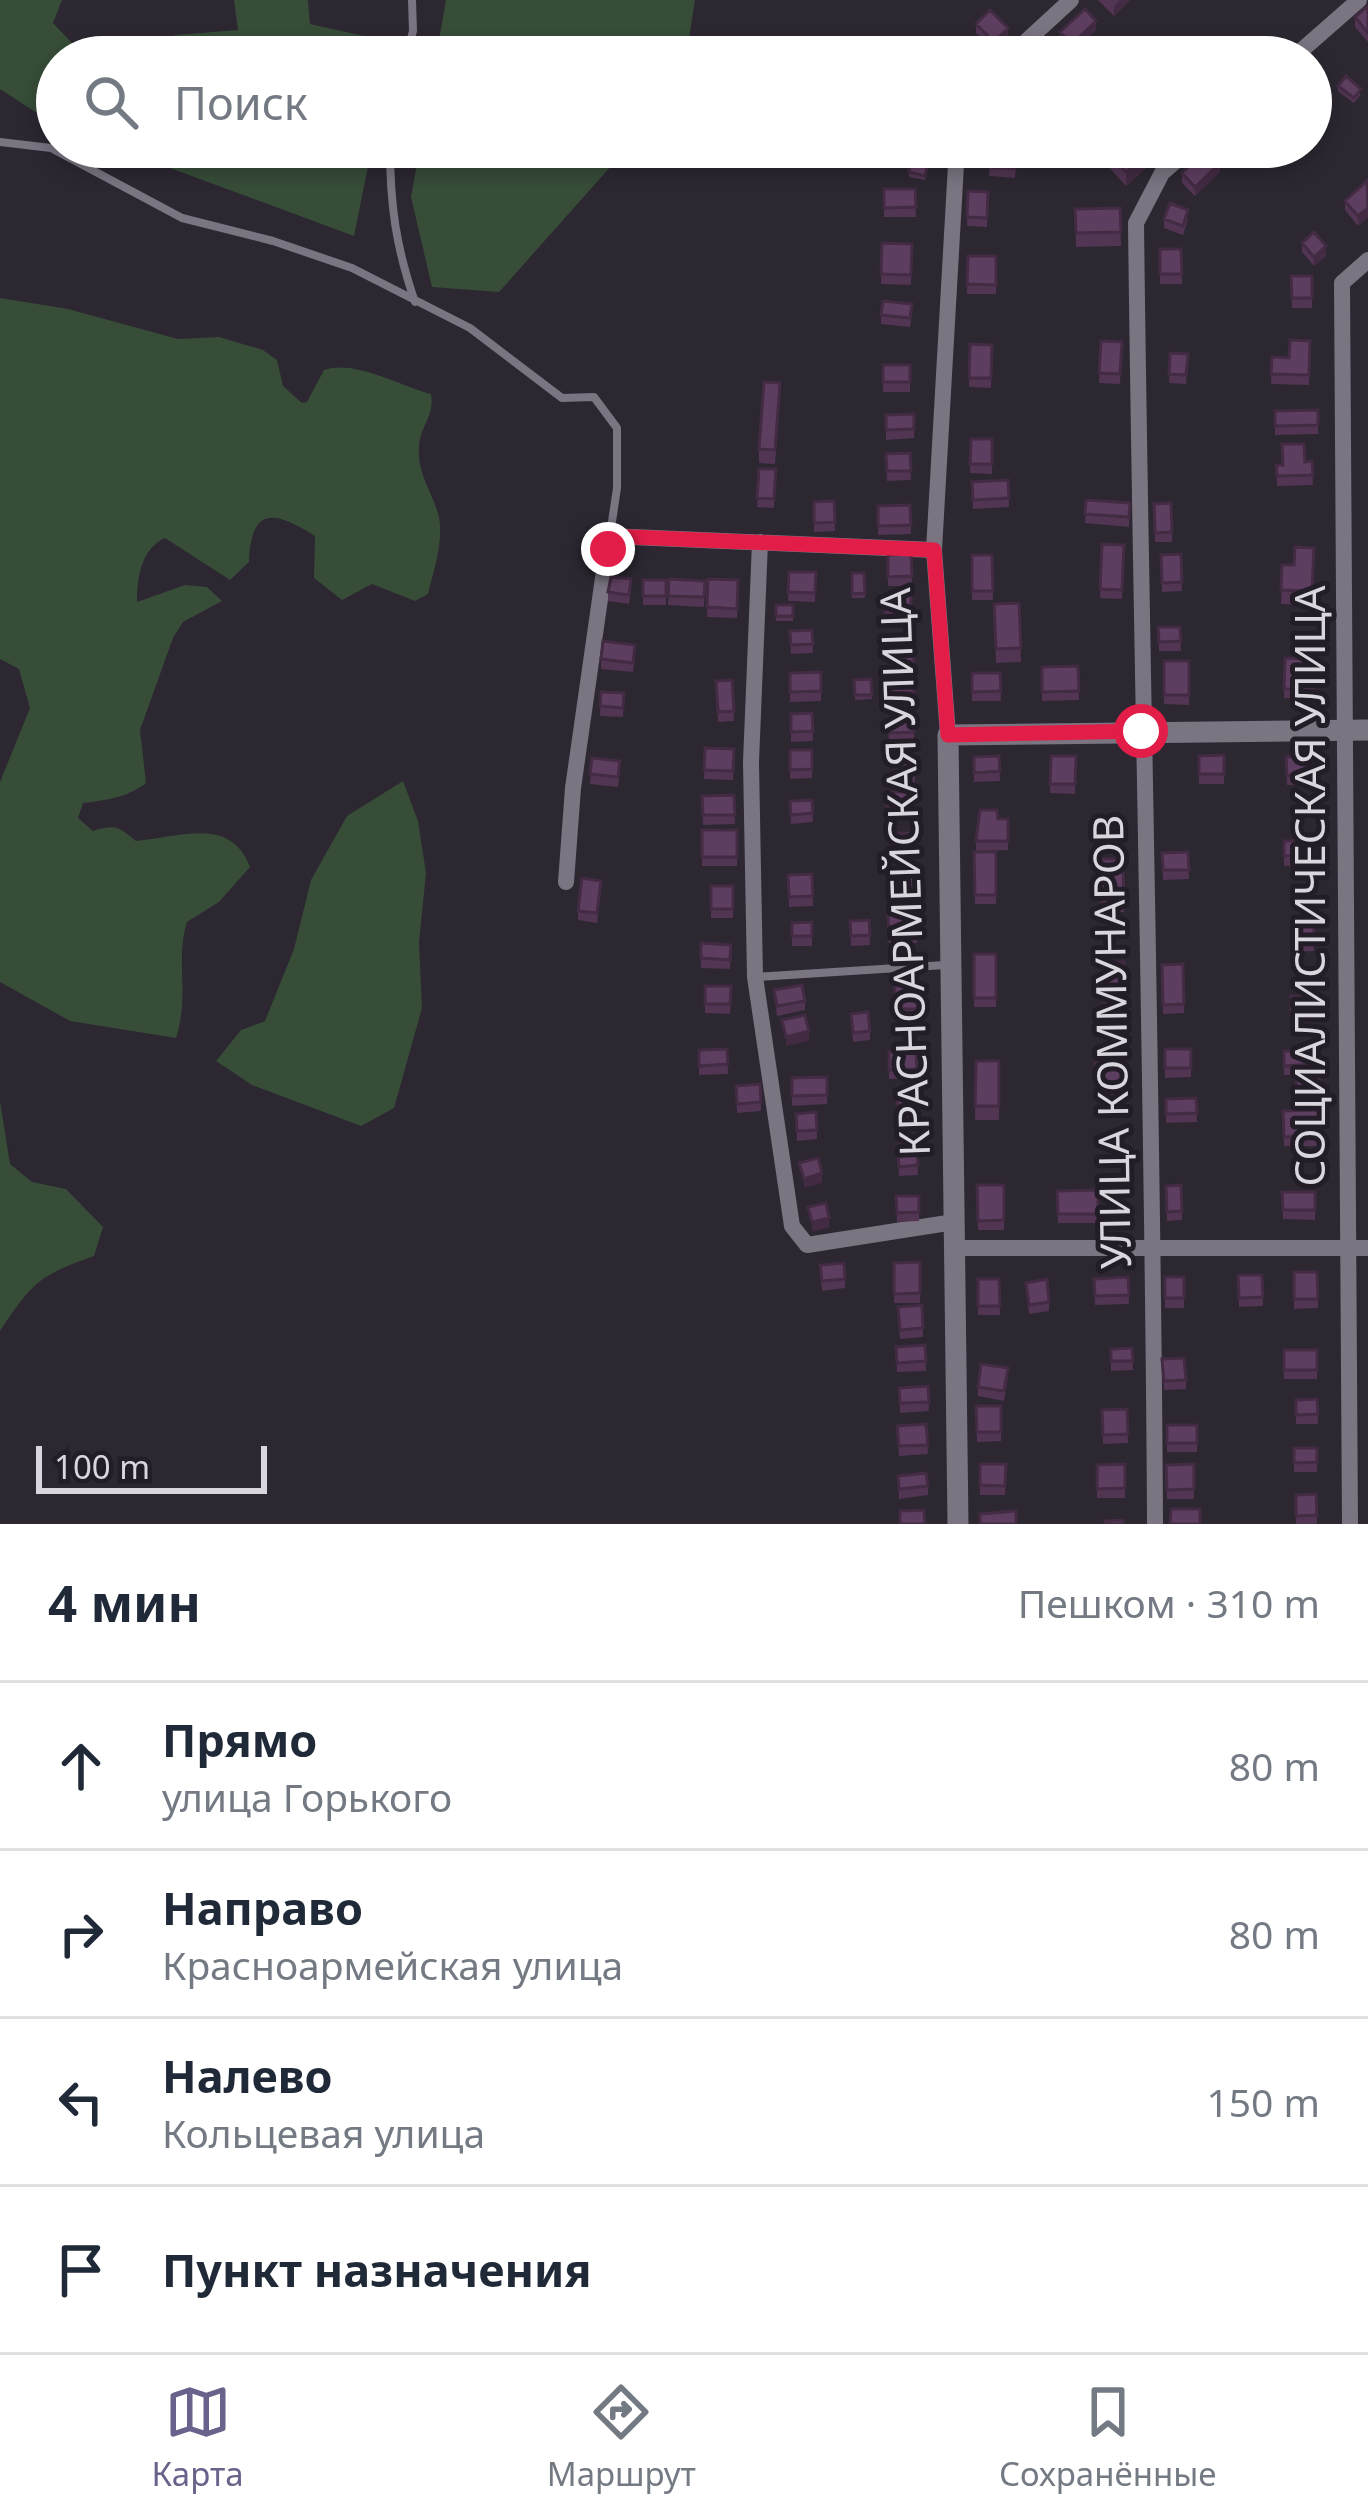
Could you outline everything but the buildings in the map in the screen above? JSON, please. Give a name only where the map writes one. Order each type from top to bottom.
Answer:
[{"type":"street","points":[[1032,36],[1071,0]]},
{"type":"street","points":[[1318,36],[1359,0]]},
{"type":"street","name":"КРАСНОАРМЕЙСКАЯ УЛИЦА","points":[[956,168],[934,550],[948,735],[958,1524]]},
{"type":"street","name":"УЛИЦА КОММУНАРОВ","points":[[1155,1524],[1136,223],[1168,168]]},
{"type":"street","name":"СОЦИАЛИСТИЧЕСКАЯ УЛИЦА","points":[[1350,1524],[1348,1249],[1356,730],[1342,283],[1368,260]]},
{"type":"street","points":[[566,882],[573,788],[609,536],[934,550]]},
{"type":"street","points":[[760,542],[751,762],[755,977],[792,1226],[807,1245],[954,1222]]},
{"type":"street","points":[[948,735],[1356,730]]},
{"type":"street","points":[[955,1248],[1368,1248]]},
{"type":"lane","points":[[411,36],[412,0]]},
{"type":"lane","points":[[0,142],[36,146]]},
{"type":"lane","points":[[88,168],[182,218],[273,241],[352,268],[470,328],[562,398],[594,397],[616,428],[616,488],[609,536]]},
{"type":"lane","points":[[390,168],[397,249],[415,304]]},
{"type":"lane","points":[[755,977],[950,965]]},
{"type":"green space","points":[[0,0],[62,0],[53,23],[65,36],[36,36],[36,112],[0,89]]},
{"type":"green space","points":[[234,0],[308,0],[310,24],[364,36],[173,36],[238,30]]},
{"type":"green space","points":[[446,0],[695,0],[689,36],[440,36]]},
{"type":"green space","points":[[170,168],[368,168],[354,236]]},
{"type":"green space","points":[[416,168],[609,168],[499,292],[432,287],[411,197]]},
{"type":"green space","points":[[0,298],[68,309],[178,339],[219,337],[263,350],[277,360],[283,386],[302,403],[307,402],[324,370],[336,368],[363,371],[431,394],[419,456],[440,530],[428,594],[415,601],[372,584],[342,600],[314,578],[315,536],[277,518],[260,522],[249,562],[230,580],[165,538],[150,549],[142,565],[137,602],[185,585],[207,587],[222,601],[183,622],[173,638],[140,730],[146,783],[124,795],[83,803],[78,818],[93,831],[116,828],[136,841],[217,835],[241,851],[250,867],[219,902],[187,922],[176,1038],[70,1021],[0,982],[0,782],[30,708],[19,669],[0,659]]},
{"type":"green space","points":[[403,781],[418,821],[426,873],[419,943],[422,1008],[394,1108],[361,1126],[252,1085],[216,1061],[241,1030],[265,1021],[294,949],[311,880],[347,816]]},
{"type":"green space","points":[[0,1101],[10,1164],[32,1182],[66,1189],[103,1227],[94,1256],[38,1283],[0,1331]]},
{"type":"route","points":[[608,549],[609,536],[934,550],[948,735],[1141,731]]}]
